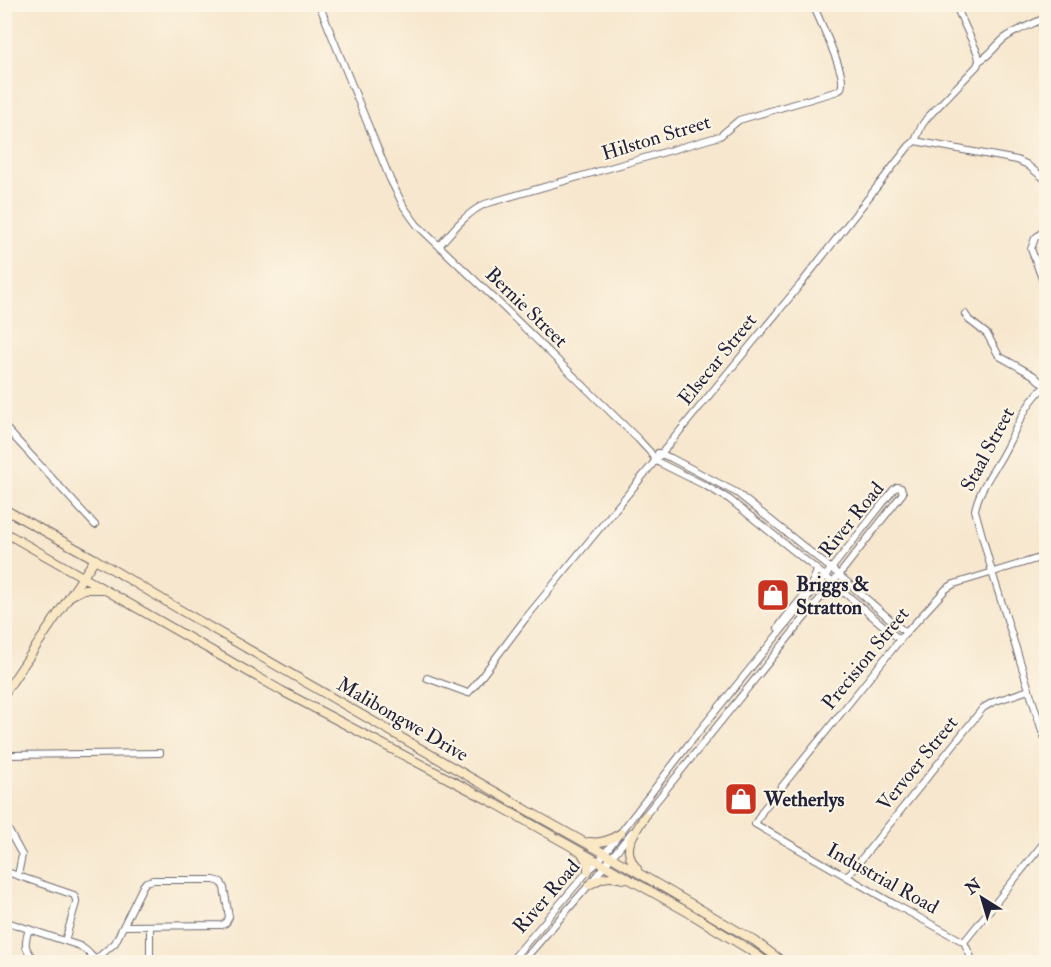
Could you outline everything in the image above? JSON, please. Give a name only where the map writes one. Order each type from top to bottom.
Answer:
[{"type":"main road","name":"Malibongwe Drive","points":[[4,509],[95,559],[608,855],[755,941],[783,963]]},
{"type":"main road","name":"Malibongwe Drive","points":[[4,532],[282,691],[496,804],[638,884],[691,914],[767,963]]},
{"type":"main road","points":[[4,694],[95,559]]},
{"type":"main road","points":[[68,597],[84,589],[104,589]]},
{"type":"main road","points":[[642,875],[629,858],[628,846],[645,816]]},
{"type":"main road","points":[[582,840],[602,843],[621,833]]},
{"type":"main road","points":[[582,853],[588,864],[588,871]]},
{"type":"main road","points":[[589,885],[609,876],[638,884]]},
{"type":"street","name":"Hilston Street","points":[[439,246],[466,217],[483,205],[720,136],[739,120],[838,91],[843,79],[813,4]]},
{"type":"street","points":[[955,4],[979,61]]},
{"type":"street","name":"Bernie Street","points":[[319,5],[390,179],[412,220],[504,306],[650,452],[656,461],[727,498],[818,570],[900,640]]},
{"type":"street","name":"Elsecar Street","points":[[428,678],[468,693],[525,619],[800,285],[915,141],[922,125],[977,66],[979,61],[988,56],[1000,42],[1047,17]]},
{"type":"street","points":[[915,141],[1017,160],[1047,180]]},
{"type":"street","points":[[1044,284],[1030,249],[1035,238],[1047,229]]},
{"type":"street","points":[[966,314],[969,320],[987,334],[999,356],[1033,375],[1046,386]]},
{"type":"street","name":"Staal Street","points":[[1046,386],[1028,406],[986,484],[976,506],[976,518],[1043,734],[1047,739]]},
{"type":"street","points":[[4,426],[95,525]]},
{"type":"street","points":[[650,452],[662,453],[737,493],[839,575],[906,633]]},
{"type":"street","name":"River Road","points":[[522,963],[589,885],[608,855],[645,816],[833,583],[903,493],[901,488],[894,489],[688,745],[621,833],[608,855]]},
{"type":"street","name":"Precision Street","points":[[766,830],[754,824],[758,817],[900,640],[946,589],[954,584],[1047,556]]},
{"type":"street","points":[[773,640],[784,619],[813,582],[818,570]]},
{"type":"street","points":[[821,597],[844,593]]},
{"type":"street","name":"Vervoer Street","points":[[847,877],[983,708],[993,702],[1029,690]]},
{"type":"street","points":[[4,754],[160,753]]},
{"type":"street","points":[[4,822],[8,836],[22,855],[18,875]]},
{"type":"street","name":"Industrial Road","points":[[766,830],[964,942]]},
{"type":"street","points":[[973,963],[964,942],[1047,840]]},
{"type":"street","name":"River Road","points":[[510,963],[588,871],[601,864]]},
{"type":"street","points":[[4,871],[74,895],[76,903],[65,941]]},
{"type":"street","points":[[4,921],[82,947],[96,961],[115,943],[146,882],[153,880],[218,880],[222,884],[229,917],[226,923],[219,926],[124,926]]},
{"type":"street","points":[[150,926],[150,956]]},
{"type":"street","points":[[29,929],[25,946],[36,963]]},
{"type":"place","name":"Briggs & Stratton","points":[[773,595]]},
{"type":"place","name":"Wetherlys","points":[[741,799]]}]
